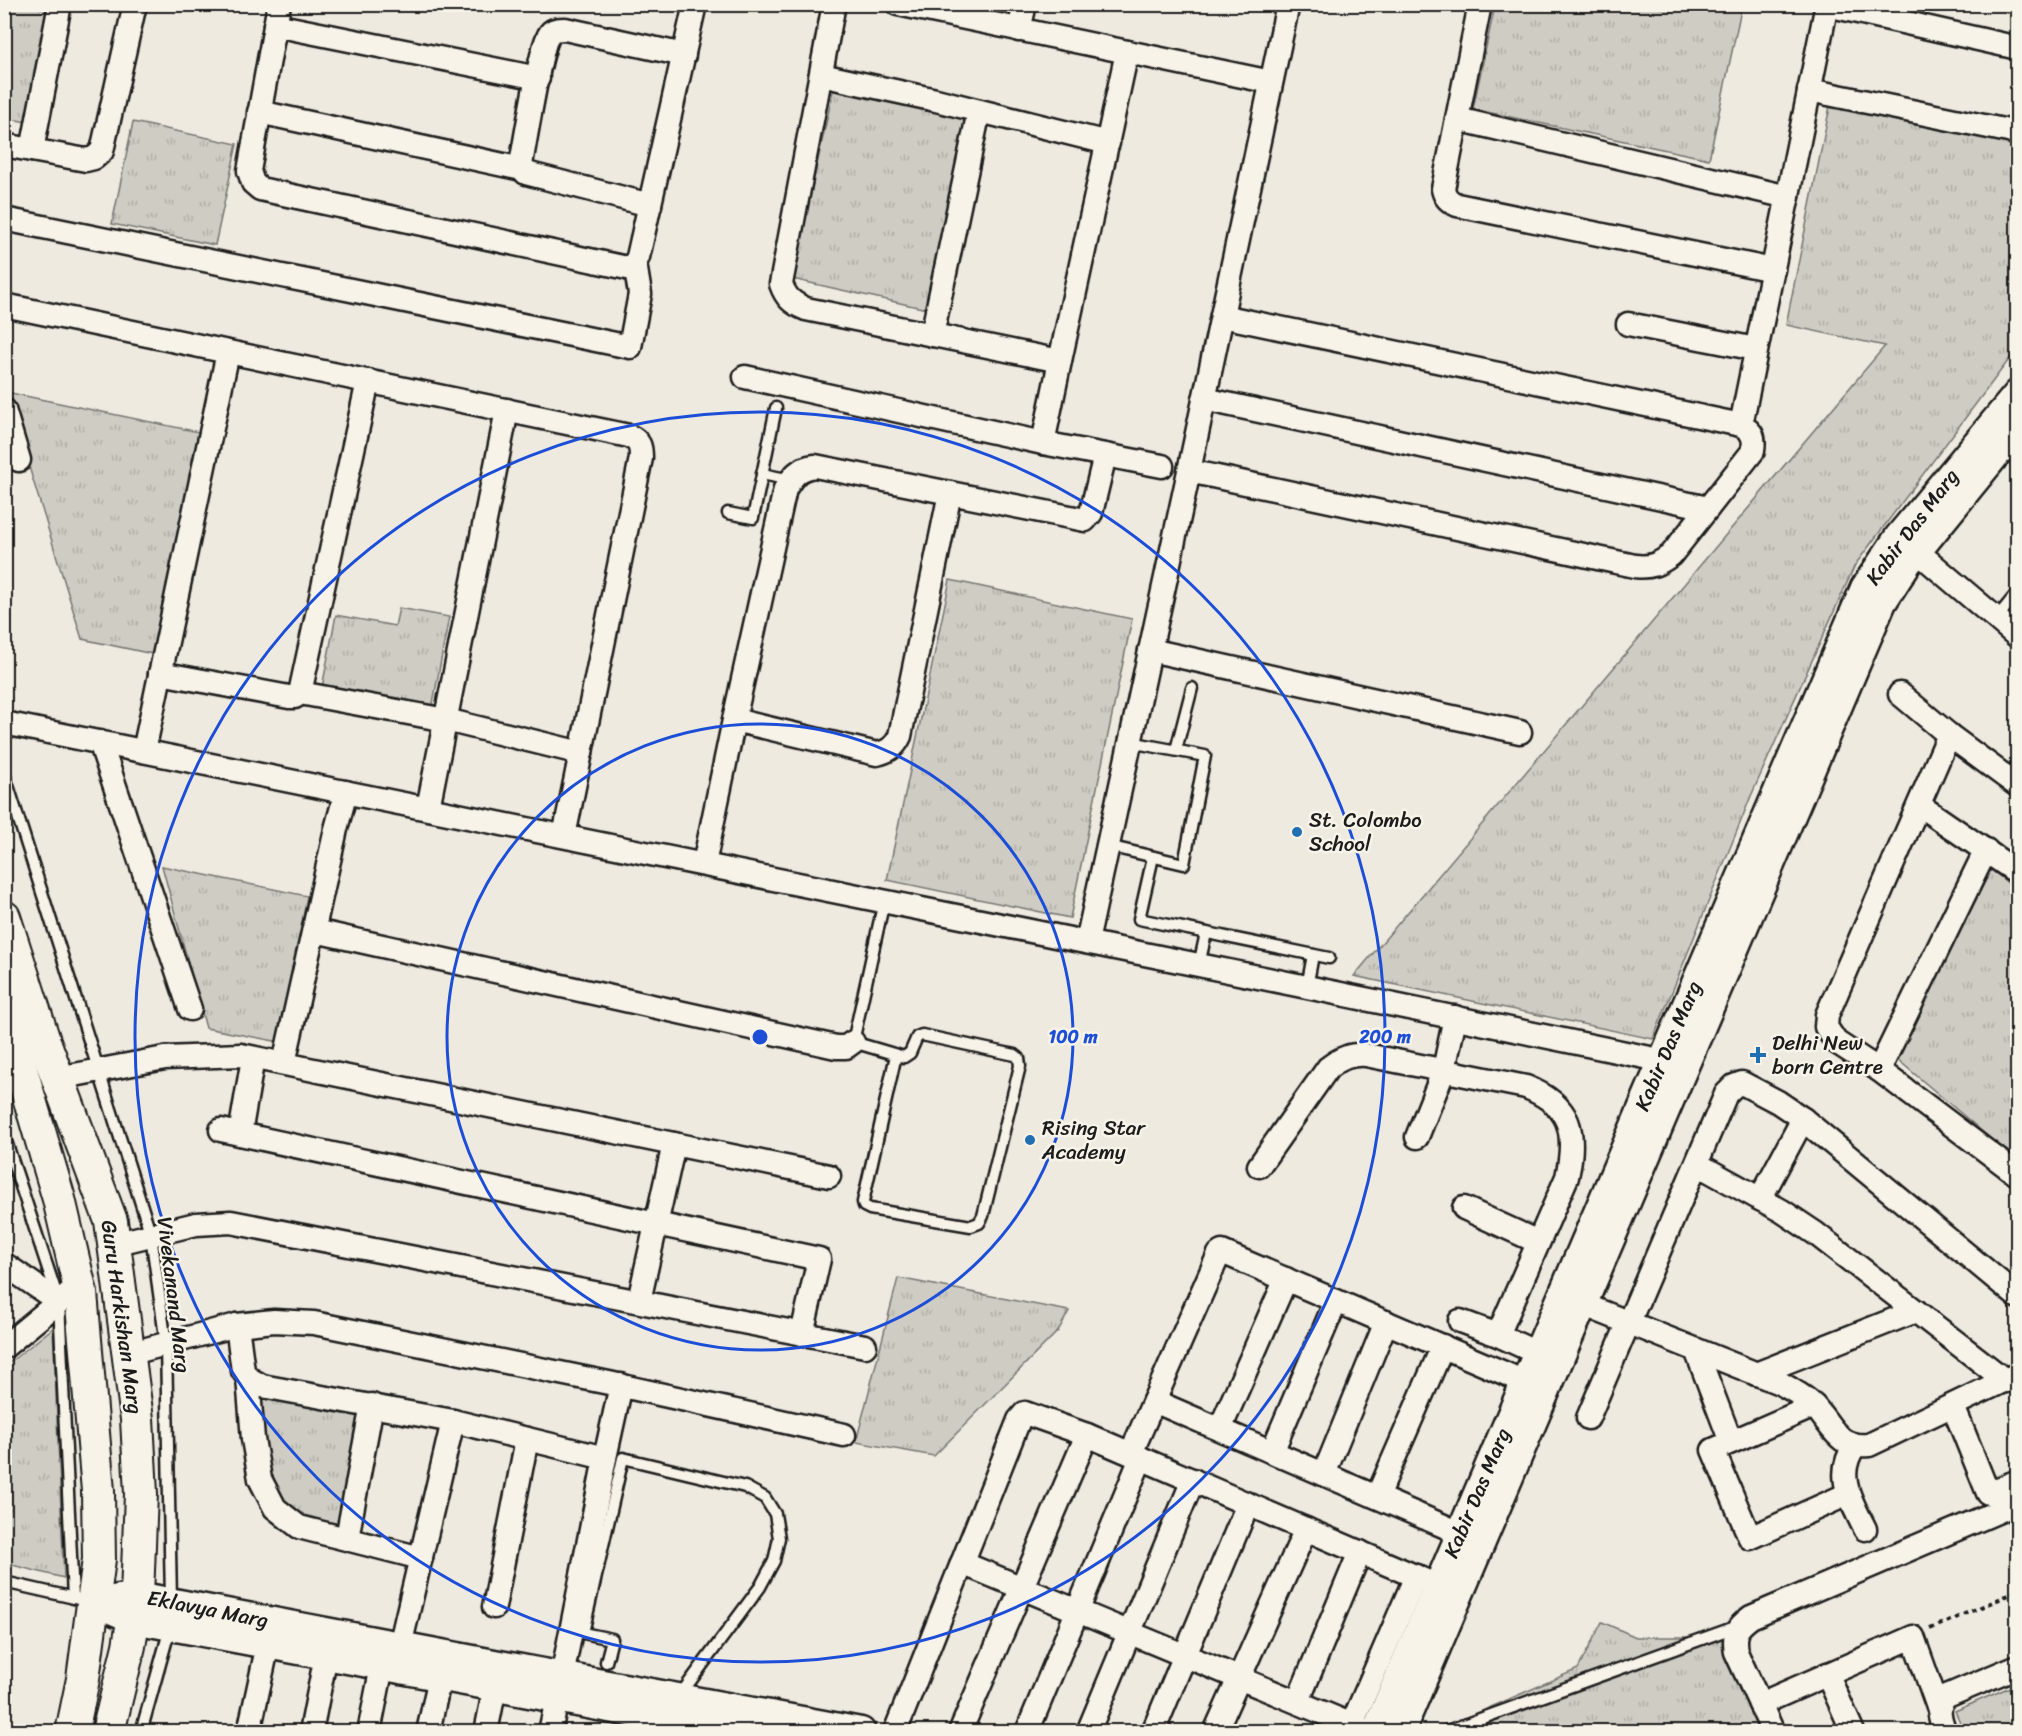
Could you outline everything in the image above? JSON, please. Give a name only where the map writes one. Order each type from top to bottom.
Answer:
[{"type":"main road","name":"Guru Harkishan Marg","points":[[4,917],[58,1078],[111,1221],[137,1419],[141,1494],[136,1607],[108,1731]]},
{"type":"main road","name":"Guru Harkishan Marg","points":[[4,1012],[59,1199],[69,1293],[98,1491],[99,1559],[84,1600],[83,1679],[72,1731]]},
{"type":"street","points":[[32,150],[60,4]]},
{"type":"street","points":[[4,145],[86,160],[94,158],[102,151],[135,4]]},
{"type":"street","points":[[4,219],[630,348],[640,294],[635,263],[651,205],[695,4]]},
{"type":"street","points":[[834,4],[781,284],[785,296],[794,304],[806,309],[1060,361]]},
{"type":"street","points":[[898,4],[1271,82]]},
{"type":"street","points":[[1019,30],[1024,4]]},
{"type":"street","points":[[1480,4],[1443,189],[1450,202],[1773,270]]},
{"type":"street","points":[[1741,425],[1827,5],[2018,48]]},
{"type":"street","points":[[1087,942],[1150,650],[1176,469],[1204,399],[1271,82],[1281,6]]},
{"type":"street","points":[[538,78],[277,15],[249,171],[253,183],[260,189],[627,268],[635,263]]},
{"type":"street","points":[[522,169],[521,164],[538,78],[546,41],[550,33],[556,29],[565,29],[684,54]]},
{"type":"street","points":[[1043,443],[1127,52]]},
{"type":"street","points":[[821,75],[1107,143]]},
{"type":"street","points":[[1809,90],[2018,134]]},
{"type":"street","points":[[932,335],[979,111]]},
{"type":"street","points":[[259,112],[522,169],[530,176],[651,205]]},
{"type":"street","points":[[1457,119],[1788,197]]},
{"type":"street","points":[[4,305],[637,439],[641,447],[641,458],[564,836]]},
{"type":"street","points":[[746,377],[1043,443],[1647,567],[1658,564],[1671,555],[1753,451],[1755,439],[1751,431],[1741,425],[1222,316]]},
{"type":"street","points":[[1628,324],[1756,349]]},
{"type":"street","points":[[144,751],[228,352]]},
{"type":"street","points":[[160,673],[290,698],[300,693],[368,381]]},
{"type":"street","name":"Kabir Das Marg","points":[[1366,1729],[1427,1581],[1460,1533],[1537,1353],[1673,1063],[1908,543],[2018,394]]},
{"type":"street","points":[[1204,399],[1708,508]]},
{"type":"street","points":[[428,808],[507,410]]},
{"type":"street","points":[[4,411],[19,460]]},
{"type":"street","name":"Kabir Das Marg","points":[[1908,543],[2018,427]]},
{"type":"street","points":[[704,864],[785,489],[802,468],[815,466],[1085,520],[1091,513],[1105,455]]},
{"type":"street","points":[[734,720],[877,754],[888,751],[896,744],[900,736],[950,493]]},
{"type":"street","points":[[1908,543],[2018,637]]},
{"type":"street","points":[[1150,650],[1520,732]]},
{"type":"street","points":[[300,693],[446,720],[581,753]]},
{"type":"street","points":[[1900,694],[1949,735],[2018,786]]},
{"type":"street","points":[[4,723],[1673,1063]]},
{"type":"street","points":[[1949,735],[1827,1015],[1826,1027],[1836,1042],[1879,1070],[2018,1175]]},
{"type":"street","points":[[100,742],[190,1009]]},
{"type":"street","points":[[284,1063],[346,792]]},
{"type":"street","points":[[1919,805],[2018,873]]},
{"type":"street","points":[[1879,1070],[1986,850]]},
{"type":"street","points":[[315,931],[836,1047],[846,1047],[853,1042]]},
{"type":"street","points":[[1417,1137],[1443,1070],[1455,1017]]},
{"type":"street","points":[[1259,1166],[1328,1068],[1340,1059],[1353,1054],[1526,1087],[1546,1095],[1561,1108],[1571,1134],[1572,1156],[1567,1176],[1498,1335]]},
{"type":"street","points":[[58,1078],[165,1058],[241,1055],[829,1176]]},
{"type":"street","points":[[254,1058],[230,1132],[819,1259],[802,1334]]},
{"type":"street","name":"Kabir Das Marg","points":[[1400,1731],[1582,1304],[1673,1063]]},
{"type":"street","points":[[1588,1418],[1726,1094],[1734,1086],[1742,1083],[1749,1085],[1803,1119],[2018,1297]]},
{"type":"street","points":[[1760,1199],[1803,1119]]},
{"type":"street","points":[[639,1301],[674,1144]]},
{"type":"street","points":[[1582,1304],[1756,1374],[1802,1395],[1838,1436],[1846,1443],[1855,1446],[1869,1445],[2012,1378],[1916,1311],[1815,1233],[1697,1164]]},
{"type":"street","points":[[1464,1208],[1538,1242]]},
{"type":"street","points":[[114,1244],[196,1224],[231,1222],[865,1346]]},
{"type":"street","points":[[1027,1731],[1077,1611],[1136,1456],[1154,1401],[1219,1254],[1225,1253],[1525,1382]]},
{"type":"street","points":[[4,1264],[69,1293],[5,1346]]},
{"type":"street","points":[[1220,1430],[1286,1279]]},
{"type":"street","points":[[1272,1452],[1336,1301]]},
{"type":"street","points":[[1756,1374],[1916,1311]]},
{"type":"street","points":[[128,1354],[237,1325],[274,1321],[314,1323],[621,1386],[844,1435]]},
{"type":"street","points":[[1460,1321],[1537,1353]]},
{"type":"street","points":[[1324,1474],[1386,1322]]},
{"type":"street","points":[[237,1325],[243,1371],[248,1378],[262,1386],[453,1421],[605,1458]]},
{"type":"street","points":[[1377,1497],[1443,1346]]},
{"type":"street","points":[[1696,1350],[1731,1442]]},
{"type":"street","points":[[248,1378],[253,1440],[260,1479],[275,1508],[299,1527],[421,1558]]},
{"type":"street","points":[[550,1731],[621,1386]]},
{"type":"street","points":[[1154,1401],[1460,1533]]},
{"type":"street","points":[[347,1538],[372,1405]]},
{"type":"street","points":[[1814,1406],[1713,1450],[1750,1538],[1848,1494]]},
{"type":"street","points":[[1953,1406],[1988,1493],[2018,1481]]},
{"type":"street","points":[[895,1731],[1021,1416],[1025,1413],[1088,1435],[1427,1581]]},
{"type":"street","points":[[369,1731],[421,1558],[453,1421]]},
{"type":"street","points":[[960,1731],[1088,1435]]},
{"type":"street","points":[[494,1607],[527,1439]]},
{"type":"street","points":[[1855,1446],[1845,1466],[1844,1479],[1848,1494],[1865,1528]]},
{"type":"street","points":[[1088,1731],[1193,1480]]},
{"type":"street","points":[[1773,1731],[1736,1652],[1734,1640],[1739,1626],[1751,1617],[2018,1503]]},
{"type":"street","points":[[1153,1731],[1248,1504]]},
{"type":"street","points":[[1215,1731],[1306,1529]]},
{"type":"street","points":[[1298,1701],[1360,1552]]},
{"type":"street","points":[[962,1563],[1366,1729]]},
{"type":"street","name":"Eklavya Marg","points":[[84,1600],[136,1607],[559,1688],[737,1731]]},
{"type":"street","name":"Eklavya Marg","points":[[171,1614],[268,1644],[326,1655],[391,1656],[440,1677],[495,1687],[559,1688]]},
{"type":"street","points":[[1760,1704],[1913,1637],[1942,1721]]},
{"type":"street","points":[[249,1731],[268,1644]]},
{"type":"street","points":[[311,1731],[326,1655]]},
{"type":"street","points":[[1942,1721],[1941,1701],[1947,1696],[2018,1666]]},
{"type":"street","points":[[1827,1674],[1853,1731]]},
{"type":"street","points":[[428,1731],[440,1677]]},
{"type":"street","points":[[486,1731],[495,1687]]},
{"type":"street","name":"Eklavya Marg","points":[[674,1716],[861,1731]]},
{"type":"lane","points":[[728,513],[753,518],[776,408]]},
{"type":"lane","points":[[762,474],[791,480]]},
{"type":"lane","points":[[1996,619],[2018,592]]},
{"type":"lane","points":[[1176,750],[1192,688]]},
{"type":"lane","points":[[1108,846],[1184,864],[1205,756],[1130,742]]},
{"type":"lane","name":"Vivekanand Marg","points":[[4,773],[151,1235],[166,1344],[171,1614],[141,1731]]},
{"type":"lane","points":[[1153,857],[1139,919],[1329,958]]},
{"type":"lane","points":[[884,901],[853,1042],[904,1057],[910,1053],[917,1036],[922,1035],[1015,1055],[1019,1058],[1020,1066],[983,1216],[979,1223],[971,1226],[870,1209],[864,1206],[863,1202],[896,1055]]},
{"type":"lane","points":[[1199,965],[1206,933]]},
{"type":"lane","points":[[1307,987],[1313,955]]},
{"type":"lane","points":[[4,1135],[69,1293]]},
{"type":"lane","points":[[606,1662],[612,1639],[583,1633],[623,1458],[745,1487],[765,1498],[775,1514],[779,1538],[774,1561],[760,1587],[674,1716]]},
{"type":"lane","points":[[4,1582],[84,1600]]},
{"type":"lane","points":[[1444,1731],[1739,1626]]},
{"type":"path","points":[[1913,1637],[2018,1591]]},
{"type":"green space","points":[[4,5],[51,5],[27,122],[5,118]]},
{"type":"green space","points":[[1495,5],[1742,5],[1709,159],[1473,109]]},
{"type":"green space","points":[[835,82],[971,112],[927,309],[792,279]]},
{"type":"green space","points":[[1830,106],[2017,143],[2017,349],[1855,565],[1751,796],[1653,1039],[1354,976],[1885,346],[1786,325]]},
{"type":"green space","points":[[133,122],[237,144],[215,245],[112,224]]},
{"type":"green space","points":[[6,392],[199,432],[153,654],[82,639]]},
{"type":"green space","points":[[950,580],[1132,619],[1070,918],[887,880]]},
{"type":"green space","points":[[399,608],[449,617],[431,714],[321,693],[336,615],[395,626]]},
{"type":"green space","points":[[162,866],[307,896],[280,1042],[206,1028]]},
{"type":"green space","points":[[1991,869],[2017,891],[2017,1161],[1897,1059]]},
{"type":"green space","points":[[898,1278],[1069,1311],[1058,1331],[934,1456],[856,1442]]},
{"type":"green space","points":[[53,1328],[64,1578],[4,1563],[5,1366]]},
{"type":"green space","points":[[261,1392],[367,1415],[344,1525],[299,1517],[272,1496],[258,1452]]},
{"type":"green space","points":[[1602,1622],[1636,1637],[1741,1637],[1782,1732],[1434,1732],[1578,1669]]},
{"type":"green space","points":[[2017,1684],[2017,1731],[1964,1731],[1955,1711]]},
{"type":"place","name":"St. Colombo School","points":[[1297,832]]},
{"type":"place","name":"Delhi New born Centre","points":[[1758,1055]]},
{"type":"place","name":"Rising Star Academy","points":[[1030,1140]]}]
